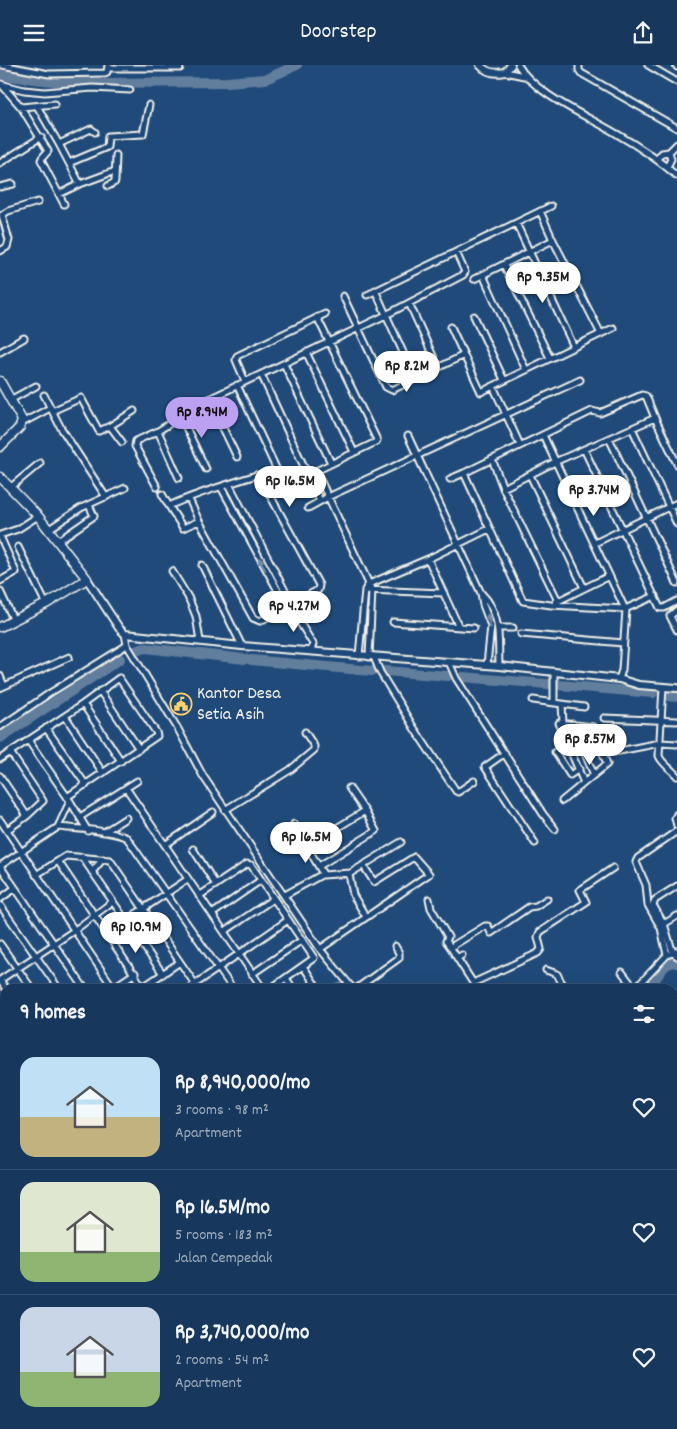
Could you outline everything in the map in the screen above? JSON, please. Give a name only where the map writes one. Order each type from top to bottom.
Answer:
[{"type":"main road","points":[[0,381],[12,399],[22,423],[0,447]]},
{"type":"main road","points":[[0,477],[38,516],[87,579],[46,604],[0,627]]},
{"type":"street","points":[[2,65],[49,74],[103,73],[107,72],[108,66],[180,68]]},
{"type":"street","points":[[480,65],[488,71],[495,73],[504,72],[524,76],[558,100],[618,134],[657,159],[677,176]]},
{"type":"street","points":[[504,72],[510,65]]},
{"type":"street","points":[[518,65],[524,76]]},
{"type":"street","points":[[579,65],[581,73],[677,128]]},
{"type":"street","points":[[648,65],[677,82]]},
{"type":"street","points":[[0,84],[24,90],[46,92],[92,88],[130,90]]},
{"type":"street","points":[[0,84],[20,107],[48,151],[41,160],[64,204]]},
{"type":"street","points":[[20,107],[55,104]]},
{"type":"street","points":[[69,163],[107,147],[108,136],[143,134],[149,105]]},
{"type":"street","points":[[37,107],[80,184]]},
{"type":"street","points":[[59,144],[91,129],[95,132]]},
{"type":"street","points":[[0,163],[40,137]]},
{"type":"street","points":[[657,159],[662,153],[669,152],[677,144]]},
{"type":"street","points":[[667,167],[671,159],[669,152]]},
{"type":"street","points":[[108,187],[115,182],[116,155]]},
{"type":"street","points":[[59,194],[115,171]]},
{"type":"street","points":[[0,187],[13,184]]},
{"type":"street","points":[[0,251],[8,247],[10,240],[1,215],[38,202]]},
{"type":"street","points":[[367,295],[551,206]]},
{"type":"street","points":[[540,211],[601,334]]},
{"type":"street","points":[[516,223],[574,347]]},
{"type":"street","points":[[474,279],[553,240]]},
{"type":"street","points":[[157,487],[135,444],[138,439],[158,431],[209,399],[386,315],[463,275],[465,272],[456,252]]},
{"type":"street","points":[[504,265],[550,358]]},
{"type":"street","points":[[483,275],[526,370]]},
{"type":"street","points":[[375,290],[415,379]]},
{"type":"street","points":[[343,296],[386,387],[392,389],[464,355]]},
{"type":"street","points":[[409,303],[438,367]]},
{"type":"street","points":[[245,381],[236,360],[237,357],[325,314]]},
{"type":"street","points":[[474,316],[504,380]]},
{"type":"street","points":[[237,385],[282,481],[289,484],[376,442],[317,317]]},
{"type":"street","points":[[451,327],[481,392],[613,328]]},
{"type":"street","points":[[0,352],[24,339]]},
{"type":"street","points":[[306,352],[354,452]]},
{"type":"street","points":[[284,364],[331,463]]},
{"type":"street","points":[[261,375],[320,501]]},
{"type":"street","points":[[308,508],[580,380]]},
{"type":"street","points":[[12,399],[36,386]]},
{"type":"street","points":[[493,386],[520,445]]},
{"type":"street","points":[[44,395],[106,497]]},
{"type":"street","points":[[450,479],[592,411],[600,413],[644,395],[677,464]]},
{"type":"street","points":[[22,423],[81,397],[100,432],[134,411]]},
{"type":"street","points":[[209,399],[237,457]]},
{"type":"street","points":[[181,417],[206,469]]},
{"type":"street","points":[[504,488],[557,461],[655,418]]},
{"type":"street","points":[[110,426],[122,442]]},
{"type":"street","points":[[632,428],[677,524]]},
{"type":"street","points":[[158,431],[179,478]]},
{"type":"street","points":[[543,435],[626,609],[622,670],[619,679]]},
{"type":"street","points":[[408,436],[481,593],[493,611],[499,627],[498,666]]},
{"type":"street","points":[[609,438],[677,583]]},
{"type":"street","points":[[584,449],[660,608],[662,609],[677,601]]},
{"type":"street","points":[[492,459],[558,601]]},
{"type":"street","points":[[10,487],[40,463]]},
{"type":"street","points":[[316,471],[369,587],[371,657],[414,728],[456,791],[462,791],[474,781]]},
{"type":"street","points":[[464,473],[522,600],[526,603],[626,609],[655,596]]},
{"type":"street","points":[[170,506],[229,484],[256,475],[261,477],[319,585],[318,590],[292,607],[286,607],[260,621],[253,618],[199,521],[189,499]]},
{"type":"street","points":[[530,475],[584,587]]},
{"type":"street","points":[[229,484],[313,644],[311,651]]},
{"type":"street","points":[[221,487],[286,607]]},
{"type":"street","points":[[49,529],[88,505],[125,488]]},
{"type":"street","points":[[162,494],[183,528],[199,521]]},
{"type":"street","points":[[595,543],[677,503]]},
{"type":"street","points":[[58,541],[94,516],[88,505]]},
{"type":"street","points":[[0,581],[16,572],[0,536],[18,529],[38,516]]},
{"type":"street","points":[[369,587],[490,529]]},
{"type":"street","points":[[253,546],[259,543]]},
{"type":"street","points":[[18,547],[46,604]]},
{"type":"street","points":[[428,559],[459,627]]},
{"type":"street","points":[[202,565],[242,646]]},
{"type":"street","points":[[172,571],[188,597],[196,616],[200,641]]},
{"type":"street","points":[[551,605],[584,587],[610,576]]},
{"type":"street","points":[[87,579],[118,627],[126,634],[242,646],[498,666],[619,679],[639,685],[677,688]]},
{"type":"street","points":[[369,587],[444,593]]},
{"type":"street","points":[[359,656],[363,617],[369,587]]},
{"type":"street","points":[[0,591],[14,621]]},
{"type":"street","points":[[481,593],[483,605],[491,626],[487,665]]},
{"type":"street","points":[[677,610],[670,616],[677,630]]},
{"type":"street","points":[[363,617],[370,619]]},
{"type":"street","points":[[393,622],[474,628]]},
{"type":"street","points":[[499,627],[513,628]]},
{"type":"street","points":[[126,634],[128,647],[132,655],[178,729],[203,777],[320,949],[350,984]]},
{"type":"street","points":[[521,634],[624,643]]},
{"type":"street","points":[[0,727],[50,693],[128,647]]},
{"type":"street","points":[[0,676],[2,687],[69,657]]},
{"type":"street","points":[[449,662],[456,678],[554,829]]},
{"type":"street","points":[[554,672],[554,703]]},
{"type":"street","points":[[0,759],[83,704],[119,677],[156,732],[155,738],[68,799],[58,827],[0,866],[82,984]]},
{"type":"street","points":[[663,688],[660,759],[677,776]]},
{"type":"street","points":[[100,691],[139,749]]},
{"type":"street","points":[[534,700],[584,707]]},
{"type":"street","points":[[83,704],[121,761]]},
{"type":"street","points":[[562,704],[563,723],[560,723],[584,783]]},
{"type":"street","points":[[65,716],[103,773]]},
{"type":"street","points":[[604,718],[677,721]]},
{"type":"street","points":[[562,801],[608,764],[593,727],[563,723]]},
{"type":"street","points":[[573,724],[594,775]]},
{"type":"street","points":[[46,728],[86,785]]},
{"type":"street","points":[[225,810],[290,771],[314,750],[314,746],[305,733]]},
{"type":"street","points":[[28,740],[88,831]]},
{"type":"street","points":[[614,752],[660,743],[677,744]]},
{"type":"street","points":[[6,830],[27,816],[43,801],[10,752]]},
{"type":"street","points":[[555,752],[570,775],[579,769]]},
{"type":"street","points":[[505,753],[485,767],[535,843]]},
{"type":"street","points":[[0,776],[27,816]]},
{"type":"street","points":[[80,817],[136,781]]},
{"type":"street","points":[[126,788],[259,984]]},
{"type":"street","points":[[319,867],[376,832],[376,829],[349,788]]},
{"type":"street","points":[[330,832],[364,811]]},
{"type":"street","points":[[165,845],[213,812]]},
{"type":"street","points":[[677,814],[675,818],[677,826]]},
{"type":"street","points":[[104,833],[126,818]]},
{"type":"street","points":[[0,821],[111,984]]},
{"type":"street","points":[[294,824],[323,875]]},
{"type":"street","points":[[58,827],[122,835],[127,838],[229,984]]},
{"type":"street","points":[[667,955],[661,928],[648,905],[646,885],[636,862],[638,858],[677,831]]},
{"type":"street","points":[[285,895],[323,875],[350,873],[401,843]]},
{"type":"street","points":[[193,849],[216,885]]},
{"type":"street","points":[[36,875],[66,856],[111,861],[195,984],[288,920]]},
{"type":"street","points":[[82,857],[163,974]]},
{"type":"street","points":[[320,949],[429,874],[414,857],[374,882],[363,865]]},
{"type":"street","points":[[92,872],[103,859]]},
{"type":"street","points":[[58,861],[141,984]]},
{"type":"street","points":[[199,896],[247,864],[251,865],[314,958],[277,984]]},
{"type":"street","points":[[429,899],[431,908],[448,937],[446,941],[459,957],[473,983],[538,953],[541,949],[538,937],[540,932],[586,902],[580,891],[613,869]]},
{"type":"street","points":[[350,873],[349,877],[353,895],[366,917]]},
{"type":"street","points":[[107,933],[188,879]]},
{"type":"street","points":[[212,914],[261,880]]},
{"type":"street","points":[[640,984],[667,955],[676,954],[664,924],[654,907],[654,902],[677,886]]},
{"type":"street","points":[[0,899],[15,889]]},
{"type":"street","points":[[225,931],[273,899]]},
{"type":"street","points":[[451,948],[484,926],[488,926],[491,933],[529,907],[536,906],[547,899]]},
{"type":"street","points":[[0,980],[112,902]]},
{"type":"street","points":[[0,905],[56,984]]},
{"type":"street","points":[[664,924],[677,916]]},
{"type":"street","points":[[252,974],[302,940]]},
{"type":"street","points":[[0,943],[28,984]]},
{"type":"street","points":[[361,984],[399,958],[400,953],[395,947]]},
{"type":"street","points":[[149,984],[180,962]]},
{"type":"street","points":[[303,966],[315,984]]},
{"type":"street","points":[[546,970],[558,974],[563,984]]},
{"type":"street","points":[[622,972],[631,984]]},
{"type":"street","points":[[115,984],[134,973]]},
{"type":"street","points":[[286,978],[290,984]]},
{"type":"waterway","points":[[0,75],[53,81],[97,83],[227,82],[266,79],[297,65]]},
{"type":"waterway","points":[[135,651],[145,648],[245,659]]},
{"type":"waterway","points":[[0,738],[120,659]]},
{"type":"waterway","points":[[251,660],[372,671]]},
{"type":"waterway","points":[[385,671],[448,676]]},
{"type":"waterway","points":[[463,677],[653,693]]},
{"type":"waterway","points":[[668,696],[677,697]]},
{"type":"waterway","points":[[652,984],[664,967],[671,962],[677,963]]},
{"type":"place","name":"Kantor Desa Setia Asih","points":[[181,704]]}]
